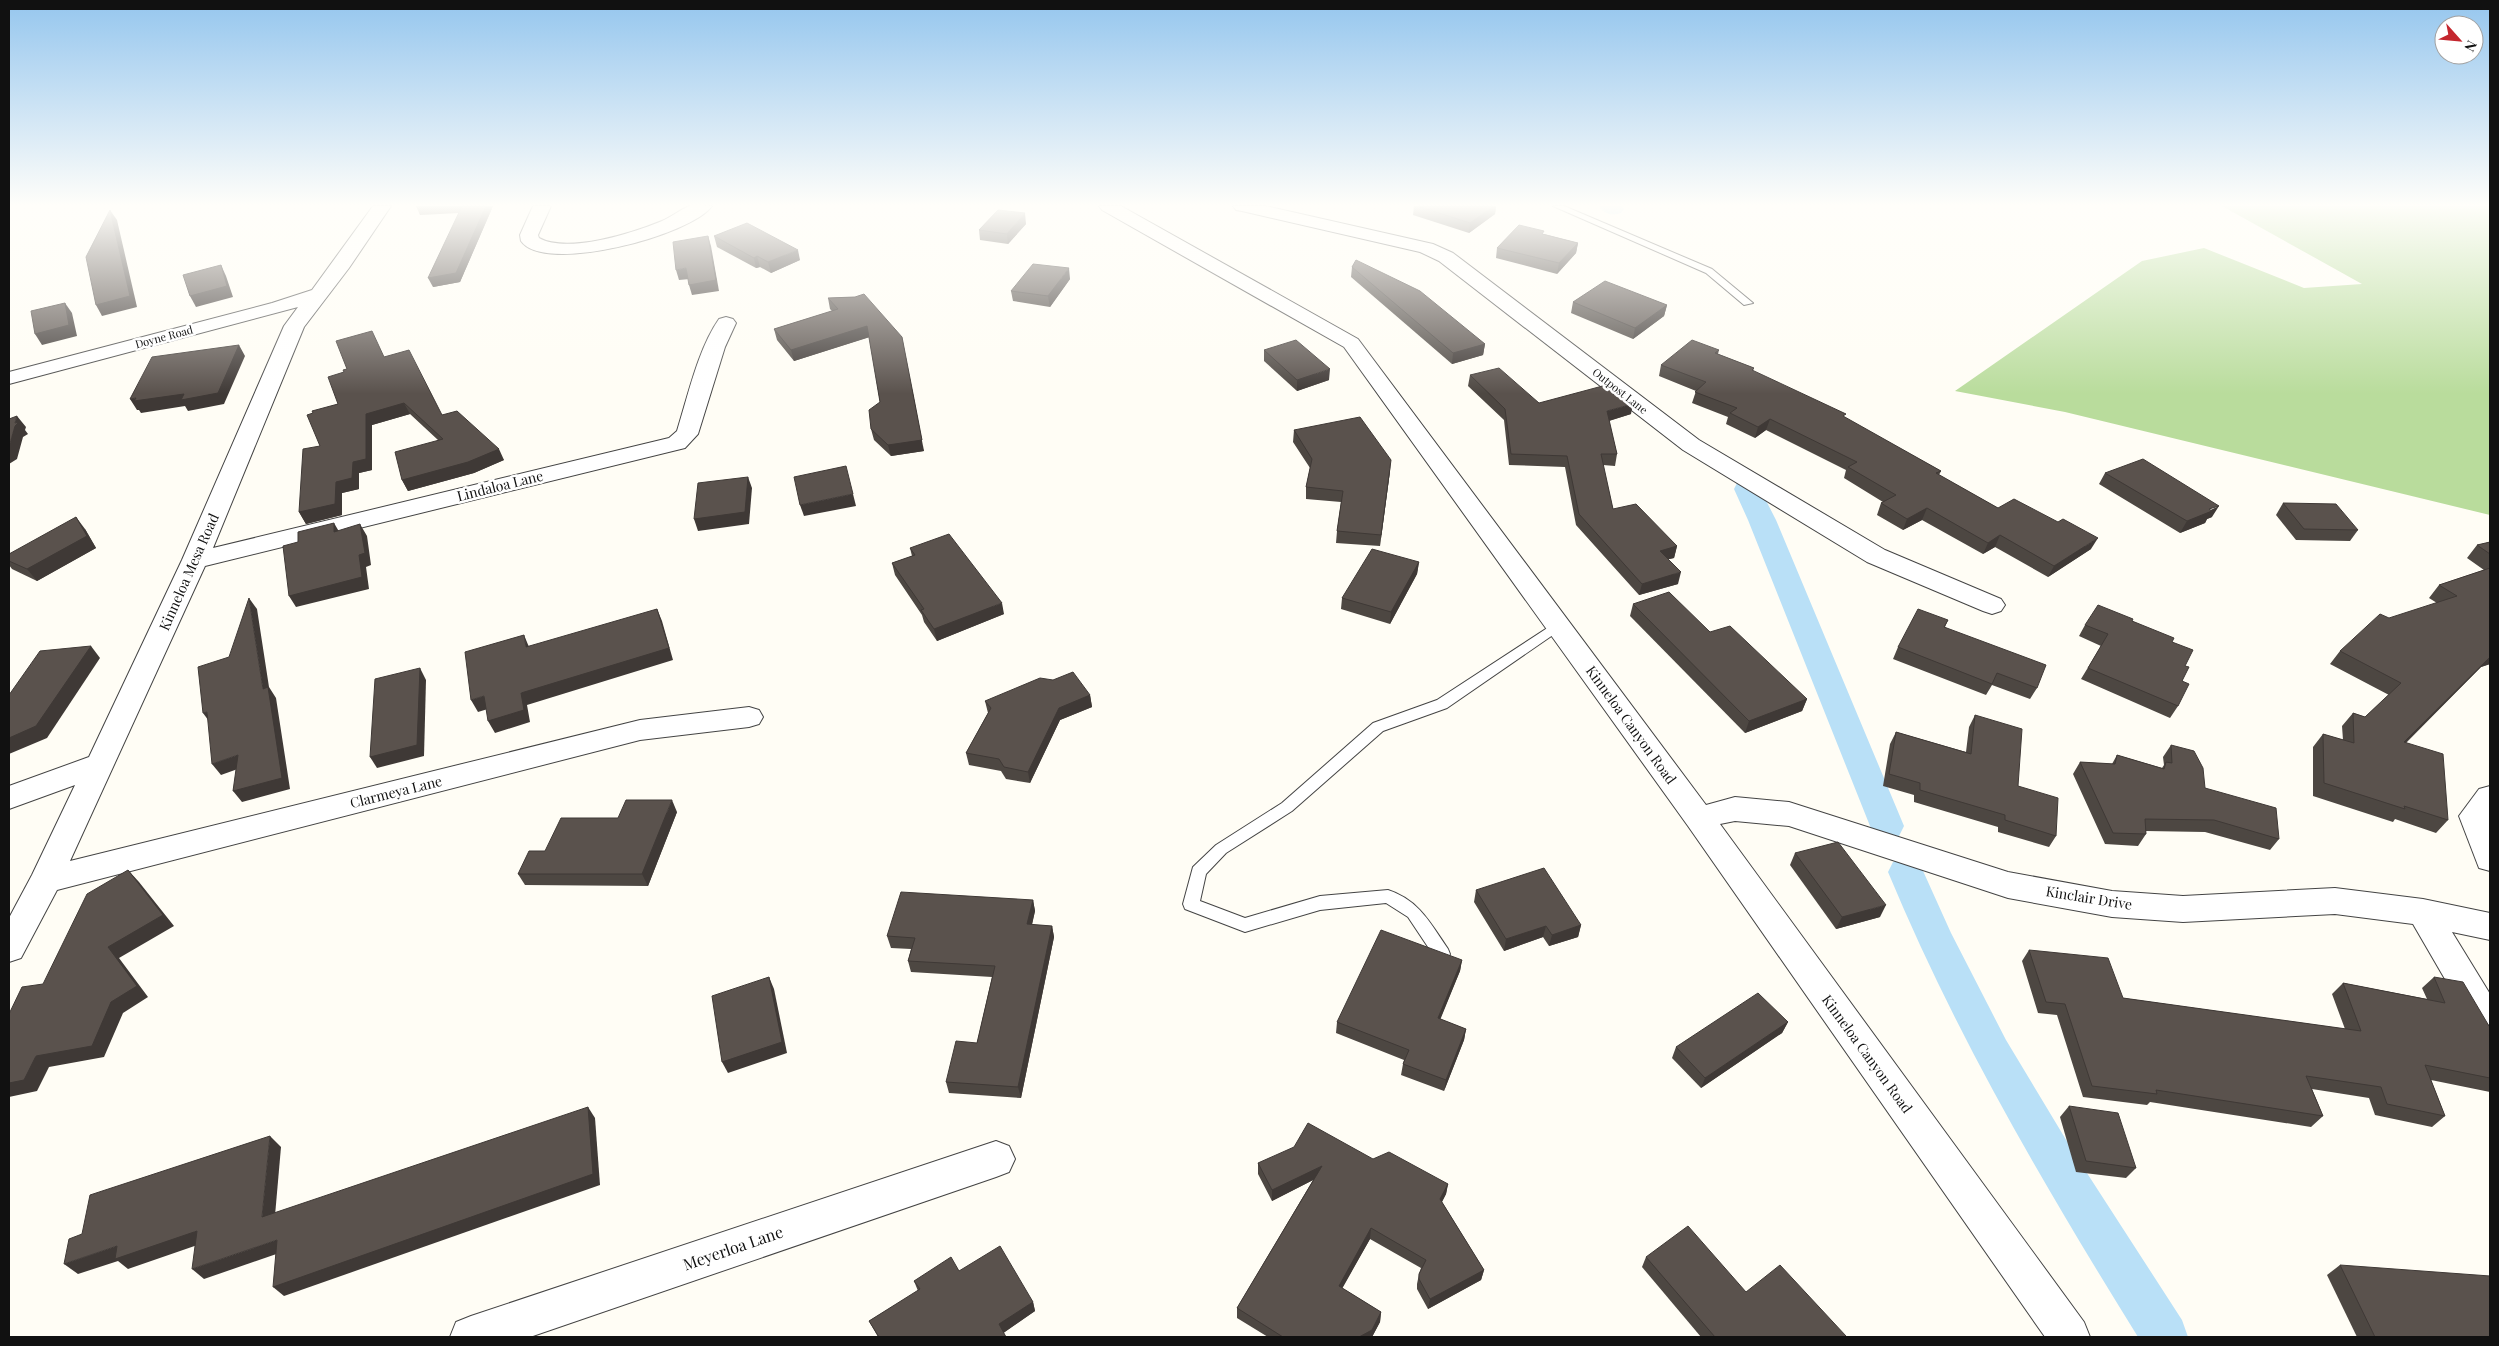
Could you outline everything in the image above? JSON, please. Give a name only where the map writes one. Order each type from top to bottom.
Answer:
[{"type":"street","name":"Kinneloa Mesa Road","points":[[9,948],[46,880],[195,560],[294,326],[338,269]]},
{"type":"street","name":"Kinneloa Canyon Road","points":[[1222,269],[1351,343],[1699,818],[2070,1337]]},
{"type":"street","name":"Outpost Lane","points":[[1461,269],[1691,445],[1876,556],[1992,604]]},
{"type":"street","name":"Doyne Road","points":[[9,378],[280,307],[318,294]]},
{"type":"street","name":"Lindaloa Lane","points":[[195,560],[677,443],[688,434],[715,347],[726,323]]},
{"type":"street","name":"Clarmeya Lane","points":[[46,880],[640,730],[749,717]]},
{"type":"street","points":[[9,798],[100,764]]},
{"type":"street","points":[[2490,797],[2474,816],[2490,860]]},
{"type":"street","name":"Kinclair Drive","points":[[1699,818],[1735,809],[1789,814],[2008,885],[2112,904],[2183,909],[2335,900],[2423,912],[2490,927]]},
{"type":"street","points":[[2423,912],[2490,1025]]},
{"type":"street","name":"Meyerloa Lane","points":[[470,1337],[996,1159]]},
{"type":"lane","points":[[1704,269],[1748,303]]},
{"type":"lane","points":[[1442,954],[1414,912],[1388,896],[1320,904],[1245,925],[1191,904],[1199,871],[1221,849],[1287,807],[1378,727],[1442,704],[1492,672],[1558,625]]},
{"type":"green space","points":[[2131,269],[2256,269],[2304,288],[2362,284],[2335,269],[2490,269],[2490,515],[2065,412],[1955,391]]},
{"type":"building","points":[[88,269],[124,269],[130,296],[96,305]]},
{"type":"building","points":[[207,269],[222,269],[227,286],[190,296],[183,275]]},
{"type":"building","points":[[432,269],[458,269],[456,273],[428,278]]},
{"type":"building","points":[[686,269],[714,269],[716,280],[689,285]]},
{"type":"building","points":[[1029,269],[1068,269],[1048,296],[1011,291]]},
{"type":"building","points":[[1354,269],[1374,269],[1420,291],[1485,344],[1453,353]]},
{"type":"building","points":[[1605,281],[1667,305],[1635,328],[1573,302]]},
{"type":"building","points":[[864,294],[902,337],[922,440],[888,445],[871,429],[869,410],[880,402],[867,326],[791,350],[774,329],[838,309],[828,298],[855,297]]},
{"type":"building","points":[[65,303],[69,325],[35,334],[31,311]]},
{"type":"building","points":[[372,331],[384,357],[409,350],[442,415],[457,411],[499,449],[468,462],[402,480],[395,452],[443,439],[404,403],[366,414],[366,459],[353,462],[352,478],[336,482],[335,504],[299,512],[303,449],[320,446],[307,415],[313,413],[312,411],[338,404],[328,377],[344,372],[343,370],[347,369],[336,341]]},
{"type":"building","points":[[1296,340],[1330,369],[1297,380],[1264,350]]},
{"type":"building","points":[[1692,340],[1719,350],[1715,353],[1754,368],[1752,370],[1846,414],[1843,416],[1941,471],[1936,473],[1998,508],[2014,499],[2058,522],[2063,519],[2098,538],[2054,566],[2000,535],[1988,543],[1927,508],[1907,519],[1881,503],[1896,495],[1848,467],[1857,462],[1770,419],[1758,427],[1730,413],[1737,408],[1695,392],[1706,382],[1661,365]]},
{"type":"building","points":[[239,345],[218,393],[181,400],[184,394],[134,401],[136,398],[130,399],[152,357]]},
{"type":"building","points":[[1499,368],[1539,403],[1610,384],[1633,404],[1607,411],[1617,454],[1601,454],[1613,509],[1636,504],[1677,546],[1660,551],[1681,572],[1642,584],[1579,514],[1567,456],[1511,454],[1505,409],[1470,375]]},
{"type":"building","points":[[17,416],[15,423],[19,422],[15,426],[9,447],[9,419]]},
{"type":"building","points":[[1360,417],[1391,460],[1381,535],[1337,531],[1343,491],[1306,487],[1312,459],[1294,430]]},
{"type":"building","points":[[2143,459],[2219,506],[2209,509],[2212,511],[2187,521],[2105,473]]},
{"type":"building","points":[[846,466],[853,494],[800,505],[794,477]]},
{"type":"building","points":[[748,477],[745,512],[694,519],[698,483]]},
{"type":"building","points":[[2283,503],[2336,504],[2358,530],[2304,529]]},
{"type":"building","points":[[76,517],[87,536],[27,569],[9,561],[9,554]]},
{"type":"building","points":[[334,523],[334,532],[360,524],[365,553],[359,555],[362,577],[289,596],[283,546],[298,542],[298,532]]},
{"type":"building","points":[[949,534],[1002,603],[934,629],[921,610],[924,609],[892,563],[915,555],[910,548]]},
{"type":"building","points":[[2490,542],[2490,554],[2477,545]]},
{"type":"building","points":[[1372,549],[1419,562],[1391,612],[1342,598]]},
{"type":"building","points":[[2490,568],[2490,657],[2404,742],[2443,754],[2448,820],[2404,806],[2405,809],[2324,783],[2323,734],[2354,743],[2353,713],[2365,717],[2401,683],[2340,651],[2380,614],[2389,618],[2457,596],[2439,585]]},
{"type":"building","points":[[1669,592],[1710,632],[1730,626],[1807,699],[1749,721],[1633,604]]},
{"type":"building","points":[[249,598],[263,689],[268,687],[282,778],[233,791],[238,755],[212,764],[207,712],[203,713],[198,667],[229,657]]},
{"type":"building","points":[[2098,605],[2174,638],[2172,642],[2193,650],[2185,666],[2189,667],[2182,681],[2189,684],[2178,706],[2088,668],[2108,634],[2085,625]]},
{"type":"building","points":[[657,609],[669,648],[521,693],[524,710],[488,721],[484,696],[471,700],[465,652],[524,635],[526,647]]},
{"type":"building","points":[[1918,609],[1948,620],[1944,627],[2046,665],[2037,688],[1997,673],[1992,684],[1898,647]]},
{"type":"building","points":[[91,646],[36,726],[9,738],[9,695],[40,651]]},
{"type":"building","points":[[420,668],[417,745],[370,757],[375,679]]},
{"type":"building","points":[[1073,672],[1090,695],[1059,708],[1028,772],[1004,767],[999,759],[966,753],[991,708],[985,701],[1040,678],[1053,680]]},
{"type":"building","points":[[1975,715],[2022,729],[2018,786],[2058,798],[2056,836],[2005,820],[2005,815],[1920,790],[1920,783],[1889,774],[1896,732],[1971,754]]},
{"type":"building","points":[[2171,745],[2194,751],[2203,768],[2205,788],[2276,808],[2279,839],[2214,820],[2145,819],[2146,834],[2113,833],[2080,762],[2115,764],[2117,755],[2164,769],[2166,762],[2172,763]]},
{"type":"building","points":[[626,800],[672,800],[642,874],[518,874],[529,851],[545,851],[561,818],[618,818]]},
{"type":"building","points":[[1838,842],[1886,905],[1842,917],[1795,853]]},
{"type":"building","points":[[1544,868],[1581,925],[1552,935],[1546,926],[1506,939],[1476,890]]},
{"type":"building","points":[[128,870],[163,915],[108,947],[137,986],[111,1002],[92,1046],[36,1056],[24,1080],[9,1083],[9,1014],[22,987],[43,984],[87,894]]},
{"type":"building","points":[[901,892],[1033,900],[1027,924],[1052,926],[1018,1087],[946,1082],[956,1041],[977,1043],[995,966],[908,961],[915,938],[887,936]]},
{"type":"building","points":[[1381,930],[1462,960],[1438,1018],[1466,1029],[1446,1080],[1403,1064],[1409,1050],[1337,1022]]},
{"type":"building","points":[[2029,950],[2108,958],[2123,998],[2361,1031],[2343,983],[2445,1003],[2434,977],[2463,982],[2490,1026],[2490,1078],[2425,1065],[2445,1116],[2387,1104],[2381,1087],[2306,1076],[2323,1116],[2156,1090],[2157,1094],[2092,1086],[2065,1004],[2046,1002]]},
{"type":"building","points":[[769,977],[782,1042],[722,1062],[712,996]]},
{"type":"building","points":[[1758,993],[1788,1022],[1705,1078],[1676,1047]]},
{"type":"building","points":[[2069,1106],[2118,1113],[2136,1168],[2086,1161]]},
{"type":"building","points":[[588,1107],[593,1174],[273,1287],[277,1240],[192,1269],[197,1231],[115,1259],[117,1246],[64,1264],[69,1239],[82,1234],[90,1195],[270,1136],[262,1217]]},
{"type":"building","points":[[1308,1123],[1373,1159],[1389,1152],[1448,1184],[1440,1199],[1484,1270],[1430,1299],[1419,1279],[1419,1274],[1426,1260],[1371,1228],[1339,1286],[1381,1312],[1372,1330],[1359,1337],[1283,1337],[1237,1308],[1322,1166],[1272,1190],[1258,1163],[1294,1147]]},
{"type":"building","points":[[1688,1226],[1746,1292],[1780,1265],[1846,1336],[1715,1337],[1646,1257]]},
{"type":"building","points":[[1000,1246],[1033,1302],[999,1324],[1006,1337],[879,1337],[869,1321],[920,1289],[914,1281],[951,1257],[959,1271]]},
{"type":"building","points":[[2340,1265],[2490,1276],[2490,1337],[2375,1337]]},
{"type":"waterway","points":[[1747,489],[1762,520],[1887,826]]},
{"type":"waterway","points":[[1906,872],[1932,933],[1992,1053],[2059,1168],[2165,1337]]}]
